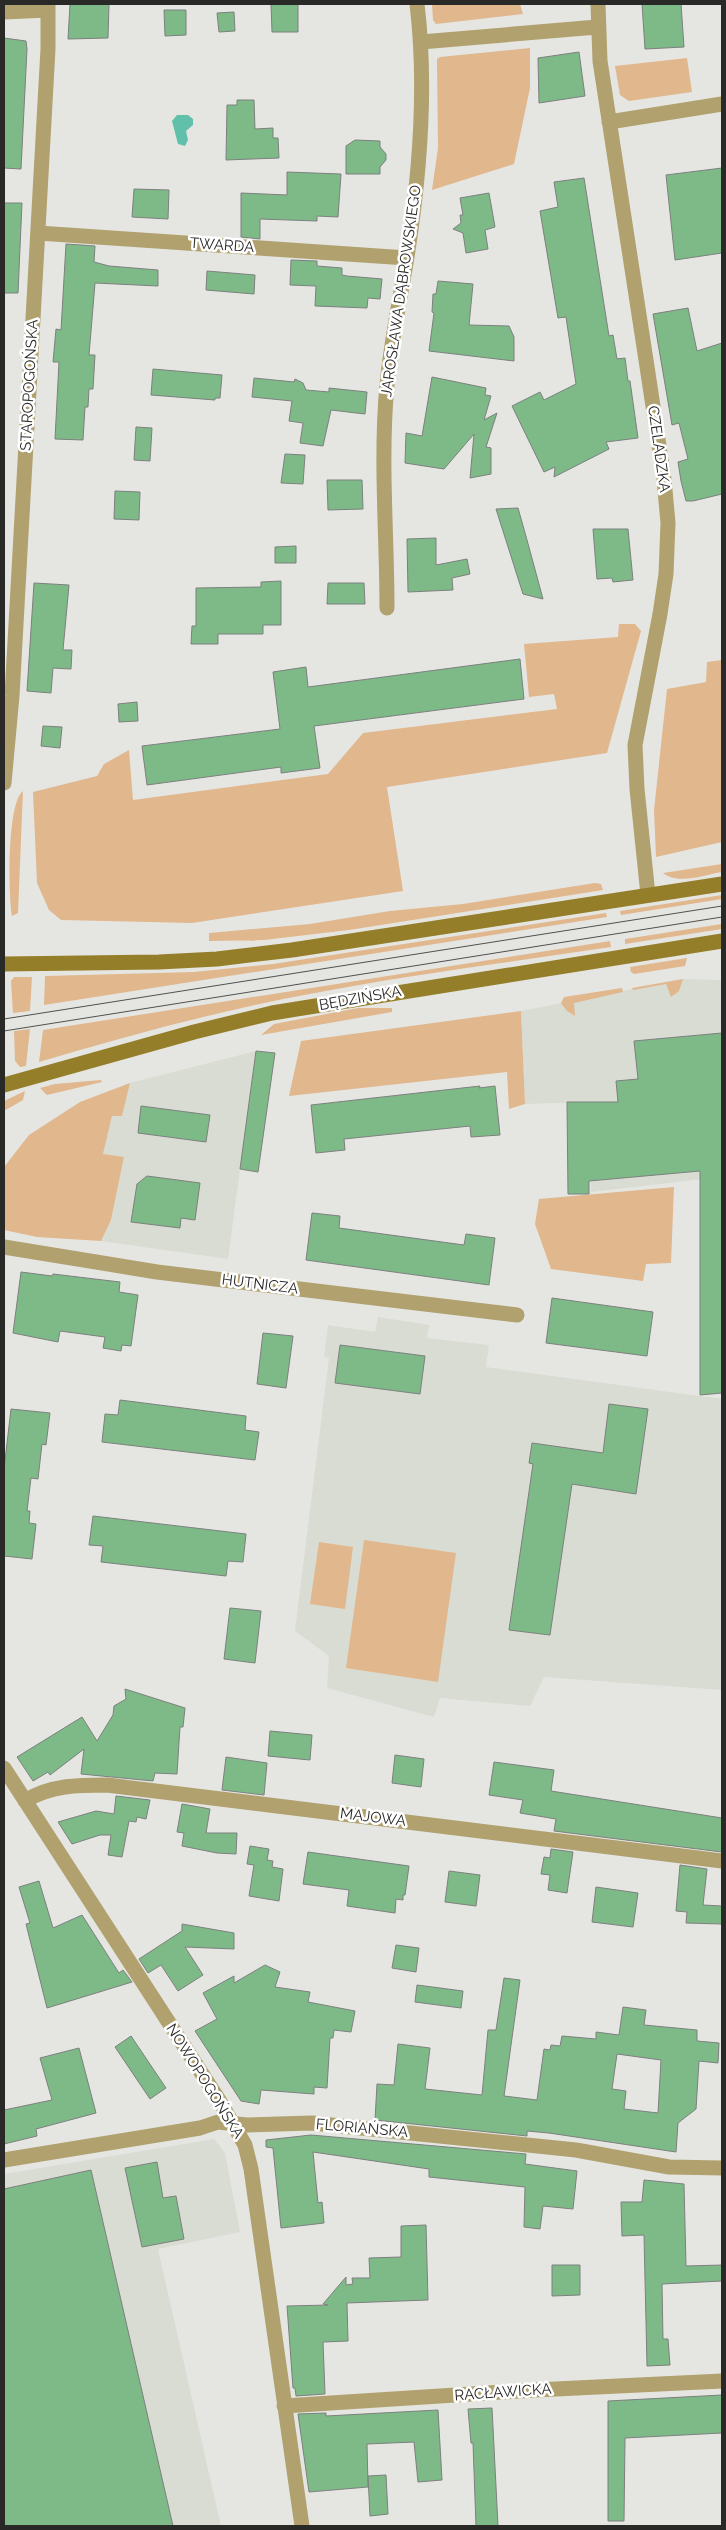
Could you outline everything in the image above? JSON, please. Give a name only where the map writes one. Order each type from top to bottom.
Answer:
[{"type":"street","name":"JAROSŁAWA DĄBROWSKIEGO","points":[[388,608],[383,467],[384,420],[392,341],[407,258],[420,149],[421,42],[417,4]]},
{"type":"street","name":"CZELADZKA","points":[[598,4],[598,27],[609,122],[664,479],[668,522],[666,574],[635,745],[637,789],[648,895]]},
{"type":"street","points":[[4,12],[48,7]]},
{"type":"street","name":"STAROPOGOŃSKA","points":[[4,782],[38,233],[48,7]]},
{"type":"street","points":[[421,42],[598,27]]},
{"type":"street","points":[[609,122],[722,104]]},
{"type":"street","name":"TWARDA","points":[[38,233],[407,258]]},
{"type":"street","points":[[4,964],[217,959],[292,950],[722,884]]},
{"type":"street","name":"BĘDZIŃSKA","points":[[4,1085],[194,1032],[272,1013],[722,941]]},
{"type":"street","name":"HUTNICZA","points":[[4,1247],[156,1272],[517,1315]]},
{"type":"street","name":"NOWOPOGOŃSKA","points":[[4,1768],[234,2123],[245,2145],[251,2168],[302,2526]]},
{"type":"street","name":"MAJOWA","points":[[25,1801],[48,1790],[78,1785],[108,1785],[722,1861]]},
{"type":"street","name":"FLORIAŃSKA","points":[[4,2160],[200,2128],[218,2122],[330,2125],[576,2150],[670,2167],[722,2168]]},
{"type":"street","name":"RACŁAWICKA","points":[[284,2406],[535,2390],[722,2381]]},
{"type":"shaded area","points":[[432,4],[520,4],[523,14],[436,24],[433,20]]},
{"type":"shaded area","points":[[530,48],[530,88],[514,164],[432,190],[438,148],[437,59],[440,57]]},
{"type":"shaded area","points":[[687,58],[692,92],[629,101],[620,95],[615,66]]},
{"type":"shaded area","points":[[177,115],[188,115],[193,119],[193,125],[186,131],[188,140],[185,146],[178,144],[172,121]]},
{"type":"shaded area","points":[[619,624],[635,624],[641,631],[607,753],[387,787],[403,891],[192,923],[61,920],[49,910],[37,883],[33,792],[97,776],[104,764],[129,750],[133,800],[328,774],[363,733],[557,709],[554,694],[529,697],[524,644],[618,637]]},
{"type":"shaded area","points":[[722,660],[722,842],[656,857],[654,810],[667,689],[706,682],[707,662]]},
{"type":"shaded area","points":[[23,791],[18,913],[12,916],[10,890],[11,830],[18,799]]},
{"type":"shaded area","points":[[722,864],[722,872],[692,878],[669,877],[663,873]]},
{"type":"shaded area","points":[[595,883],[601,884],[603,890],[349,930],[264,940],[209,941],[209,933],[310,924],[390,911],[463,904]]},
{"type":"shaded area","points":[[722,895],[722,899],[621,915],[620,911]]},
{"type":"shaded area","points":[[606,913],[607,917],[44,1005],[45,976],[194,972],[273,964]]},
{"type":"shaded area","points":[[722,924],[722,929],[625,944],[625,939]]},
{"type":"shaded area","points":[[610,941],[611,947],[352,986],[245,1007],[107,1042],[39,1062],[43,1030]]},
{"type":"shaded area","points":[[687,958],[685,966],[634,974],[631,972],[630,967]]},
{"type":"shaded area","points":[[14,977],[32,977],[30,1011],[13,1013],[11,981]]},
{"type":"shaded area","points":[[683,979],[722,980],[719,1097],[720,1177],[591,1192],[590,1102],[525,1104],[521,1011]]},
{"type":"shaded area","points":[[683,979],[679,991],[671,997],[666,984],[633,990],[632,988]]},
{"type":"shaded area","points":[[622,988],[623,992],[574,1003],[575,1016],[567,1011],[561,1003],[564,997]]},
{"type":"shaded area","points":[[358,1008],[392,1008],[392,1012],[261,1035],[274,1024]]},
{"type":"shaded area","points":[[521,1011],[525,1104],[509,1109],[507,1072],[289,1096],[301,1041]]},
{"type":"shaded area","points":[[30,1029],[26,1066],[20,1067],[15,1061],[14,1031]]},
{"type":"shaded area","points":[[256,1051],[228,1259],[101,1241],[111,1220],[124,1158],[103,1154],[112,1116],[122,1116],[130,1083]]},
{"type":"shaded area","points":[[101,1080],[102,1082],[47,1095],[40,1088],[55,1084]]},
{"type":"shaded area","points":[[130,1083],[122,1116],[112,1116],[103,1154],[124,1157],[111,1220],[101,1241],[37,1237],[4,1230],[4,1167],[29,1135],[80,1102]]},
{"type":"shaded area","points":[[25,1091],[23,1100],[4,1111],[4,1101]]},
{"type":"shaded area","points":[[674,1187],[671,1263],[646,1264],[643,1281],[551,1269],[535,1224],[539,1199]]},
{"type":"shaded area","points":[[378,1317],[429,1325],[427,1338],[489,1345],[486,1367],[722,1399],[722,1690],[544,1677],[530,1706],[440,1698],[434,1717],[327,1688],[329,1656],[295,1631],[329,1358],[324,1357],[328,1325],[375,1332]]},
{"type":"shaded area","points":[[364,1540],[456,1553],[438,1682],[346,1668]]},
{"type":"shaded area","points":[[319,1542],[353,1547],[345,1609],[310,1604]]},
{"type":"shaded area","points":[[214,2139],[225,2153],[240,2232],[158,2249],[221,2526],[4,2526],[4,2174]]},
{"type":"building","points":[[70,4],[109,4],[108,38],[68,39]]},
{"type":"building","points":[[271,4],[298,4],[298,32],[272,32]]},
{"type":"building","points":[[642,4],[681,4],[684,47],[645,49]]},
{"type":"building","points":[[164,10],[186,10],[186,35],[165,36]]},
{"type":"building","points":[[234,12],[235,31],[219,32],[217,13]]},
{"type":"building","points":[[4,38],[26,41],[21,169],[4,168]]},
{"type":"building","points":[[579,52],[585,96],[539,103],[538,58]]},
{"type":"building","points":[[237,100],[254,100],[255,129],[273,128],[273,138],[278,138],[279,158],[226,160],[227,105],[237,105]]},
{"type":"building","points":[[355,140],[380,141],[380,147],[386,154],[386,160],[380,167],[380,174],[346,174],[346,146]]},
{"type":"building","points":[[722,168],[722,253],[675,260],[666,175]]},
{"type":"building","points":[[287,172],[341,174],[338,217],[317,216],[317,221],[260,219],[260,239],[241,237],[241,193],[287,195]]},
{"type":"building","points":[[584,178],[609,336],[613,335],[617,359],[625,358],[638,438],[606,442],[609,449],[554,477],[555,467],[544,472],[512,406],[540,392],[544,400],[576,384],[566,317],[558,318],[540,211],[558,207],[554,182]]},
{"type":"building","points":[[134,189],[169,190],[168,219],[132,217]]},
{"type":"building","points":[[489,193],[495,227],[485,230],[488,249],[466,253],[463,233],[453,229],[461,223],[460,215],[463,215],[460,198]]},
{"type":"building","points":[[4,203],[22,203],[18,293],[4,293]]},
{"type":"building","points":[[66,244],[95,246],[94,262],[109,266],[158,270],[158,286],[95,283],[89,355],[95,355],[93,389],[89,389],[88,407],[85,407],[83,440],[55,439],[59,362],[53,362],[56,329],[61,330]]},
{"type":"building","points":[[291,260],[317,261],[317,266],[342,268],[342,275],[382,279],[380,299],[368,298],[367,308],[315,306],[316,286],[290,285]]},
{"type":"building","points":[[207,271],[255,275],[254,294],[206,290]]},
{"type":"building","points":[[438,281],[473,284],[469,325],[509,326],[514,337],[514,361],[429,351],[434,313],[432,312],[433,294],[436,294]]},
{"type":"building","points":[[688,308],[697,351],[722,343],[722,494],[693,501],[686,501],[681,481],[678,462],[688,459],[679,423],[672,425],[653,314]]},
{"type":"building","points":[[153,369],[222,375],[220,398],[215,398],[215,400],[151,395]]},
{"type":"building","points":[[432,377],[486,388],[485,395],[491,396],[484,420],[497,413],[486,447],[491,448],[491,474],[470,478],[474,434],[444,469],[405,463],[406,433],[422,436]]},
{"type":"building","points":[[254,378],[294,382],[295,379],[303,383],[306,390],[329,392],[329,388],[367,392],[365,414],[331,410],[323,446],[300,443],[303,423],[289,421],[292,401],[252,397]]},
{"type":"building","points":[[136,427],[152,428],[150,461],[134,460]]},
{"type":"building","points":[[285,454],[305,455],[303,484],[281,483]]},
{"type":"building","points":[[327,480],[362,480],[363,509],[328,510]]},
{"type":"building","points":[[115,491],[140,492],[139,520],[114,519]]},
{"type":"building","points":[[518,508],[543,599],[523,594],[496,509]]},
{"type":"building","points":[[593,529],[628,529],[633,580],[613,582],[612,578],[597,579]]},
{"type":"building","points":[[436,538],[436,565],[467,559],[470,574],[452,578],[453,590],[408,592],[407,539]]},
{"type":"building","points":[[296,546],[296,563],[275,563],[275,547]]},
{"type":"building","points":[[281,581],[281,625],[263,625],[263,634],[218,634],[218,644],[191,644],[192,626],[196,626],[196,588],[261,587],[261,582]]},
{"type":"building","points":[[34,583],[69,585],[63,650],[72,650],[71,669],[53,668],[51,693],[27,691]]},
{"type":"building","points":[[328,583],[364,583],[365,604],[327,604]]},
{"type":"building","points":[[520,659],[524,699],[314,726],[320,768],[281,773],[281,767],[147,785],[142,746],[280,729],[273,672],[306,667],[308,687]]},
{"type":"building","points":[[137,702],[138,721],[119,722],[118,704]]},
{"type":"building","points":[[43,726],[62,727],[60,748],[41,746]]},
{"type":"building","points":[[722,1033],[722,1393],[700,1395],[700,1171],[589,1181],[589,1194],[568,1194],[567,1102],[618,1102],[616,1081],[638,1079],[634,1041]]},
{"type":"building","points":[[256,1051],[275,1053],[258,1172],[240,1169]]},
{"type":"building","points":[[480,1086],[479,1088],[495,1086],[500,1135],[471,1137],[470,1126],[344,1139],[345,1150],[316,1153],[311,1105]]},
{"type":"building","points":[[141,1106],[210,1115],[206,1142],[138,1133]]},
{"type":"building","points":[[147,1176],[200,1183],[195,1220],[181,1218],[180,1228],[131,1222],[137,1184]]},
{"type":"building","points":[[312,1213],[340,1216],[339,1228],[464,1245],[466,1234],[495,1238],[489,1285],[306,1260]]},
{"type":"building","points":[[21,1272],[120,1282],[119,1292],[138,1295],[131,1346],[122,1345],[121,1351],[103,1348],[105,1337],[60,1331],[58,1342],[13,1333]]},
{"type":"building","points":[[552,1298],[653,1312],[647,1356],[546,1343]]},
{"type":"building","points":[[263,1333],[293,1336],[286,1388],[257,1384]]},
{"type":"building","points":[[340,1345],[425,1356],[420,1394],[335,1383]]},
{"type":"building","points":[[120,1400],[246,1416],[245,1430],[259,1432],[255,1460],[102,1442],[105,1414],[118,1415]]},
{"type":"building","points":[[609,1404],[648,1409],[636,1494],[572,1484],[550,1635],[509,1630],[533,1464],[529,1463],[532,1443],[603,1453]]},
{"type":"building","points":[[11,1409],[50,1413],[46,1445],[42,1444],[38,1479],[31,1478],[27,1511],[30,1511],[29,1523],[36,1524],[32,1559],[4,1556],[4,1469]]},
{"type":"building","points":[[93,1516],[246,1534],[243,1562],[228,1561],[226,1576],[101,1562],[103,1546],[89,1545]]},
{"type":"building","points":[[230,1608],[261,1611],[255,1663],[224,1659]]},
{"type":"building","points":[[125,1689],[185,1708],[183,1727],[180,1727],[177,1774],[155,1773],[153,1781],[81,1774],[84,1749],[50,1775],[48,1772],[33,1781],[17,1757],[82,1717],[97,1741],[113,1715],[114,1706],[126,1699]]},
{"type":"building","points":[[270,1731],[312,1735],[310,1760],[268,1756]]},
{"type":"building","points":[[395,1755],[424,1759],[421,1787],[392,1783]]},
{"type":"building","points":[[226,1757],[267,1763],[264,1795],[222,1790]]},
{"type":"building","points":[[494,1762],[554,1770],[551,1791],[722,1818],[722,1852],[554,1831],[556,1819],[520,1813],[523,1800],[489,1795]]},
{"type":"building","points":[[116,1796],[150,1800],[146,1819],[137,1817],[136,1822],[129,1821],[122,1857],[108,1855],[111,1835],[100,1835],[72,1844],[58,1822],[96,1811],[114,1814]]},
{"type":"building","points":[[182,1804],[210,1809],[206,1833],[237,1833],[236,1854],[217,1853],[182,1846],[184,1833],[177,1832]]},
{"type":"building","points":[[250,1846],[269,1849],[267,1860],[273,1861],[272,1867],[283,1869],[279,1901],[249,1896],[254,1865],[247,1864]]},
{"type":"building","points":[[551,1849],[573,1852],[567,1893],[548,1890],[550,1875],[541,1874],[544,1857],[550,1858]]},
{"type":"building","points":[[308,1852],[409,1866],[403,1900],[396,1899],[395,1913],[347,1906],[349,1890],[303,1884]]},
{"type":"building","points":[[680,1865],[707,1869],[703,1905],[722,1906],[722,1924],[686,1923],[687,1912],[676,1911]]},
{"type":"building","points":[[449,1871],[480,1875],[476,1906],[445,1902]]},
{"type":"building","points":[[39,1881],[53,1928],[82,1915],[119,1973],[123,1970],[132,1982],[47,2008],[26,1924],[30,1923],[19,1887]]},
{"type":"building","points":[[596,1887],[638,1893],[633,1927],[592,1922]]},
{"type":"building","points":[[182,1924],[234,1933],[234,1949],[185,1947],[203,1975],[178,1991],[161,1965],[148,1973],[139,1959],[182,1931]]},
{"type":"building","points":[[396,1945],[419,1948],[416,1972],[392,1968]]},
{"type":"building","points":[[265,1965],[280,1972],[275,1987],[310,1992],[308,2002],[355,2011],[351,2032],[334,2030],[333,2038],[330,2038],[327,2088],[314,2087],[314,2094],[261,2090],[259,2104],[241,2101],[195,2031],[217,2019],[203,1993],[234,1976],[234,1983]]},
{"type":"building","points":[[504,1978],[520,1980],[504,2096],[537,2100],[544,2049],[550,2050],[551,2045],[560,2046],[562,2036],[596,2039],[596,2032],[619,2035],[623,2007],[646,2010],[644,2025],[697,2030],[697,2041],[719,2043],[718,2063],[699,2061],[696,2109],[678,2123],[676,2152],[549,2133],[527,2131],[527,2136],[375,2120],[377,2084],[394,2085],[398,2044],[430,2048],[425,2089],[482,2095],[488,2030],[496,2030]],"holes":[[[617,2054],[661,2060],[658,2113],[624,2109],[626,2091],[612,2089]]]},
{"type":"building","points":[[417,1985],[463,1991],[461,2008],[415,2002]]},
{"type":"building","points":[[131,2036],[166,2088],[150,2099],[115,2047]]},
{"type":"building","points":[[79,2048],[96,2113],[36,2129],[37,2136],[4,2144],[4,2110],[52,2100],[40,2058]]},
{"type":"building","points":[[311,2135],[526,2154],[525,2164],[577,2171],[573,2209],[543,2206],[540,2229],[524,2227],[525,2187],[429,2177],[429,2169],[313,2152],[318,2203],[322,2202],[324,2223],[281,2228],[273,2148],[266,2147],[266,2140]]},
{"type":"building","points":[[157,2162],[163,2198],[176,2196],[184,2239],[142,2247],[125,2168]]},
{"type":"building","points":[[91,2170],[173,2526],[4,2526],[4,2189]]},
{"type":"building","points":[[644,2180],[684,2184],[686,2266],[722,2265],[722,2281],[662,2284],[663,2339],[668,2339],[670,2365],[647,2366],[644,2235],[622,2236],[621,2202],[642,2202]]},
{"type":"building","points":[[426,2225],[428,2300],[347,2303],[348,2341],[323,2342],[325,2394],[296,2396],[295,2388],[293,2388],[287,2306],[328,2305],[323,2304],[346,2277],[346,2285],[353,2284],[352,2278],[370,2278],[369,2258],[401,2257],[401,2226]]},
{"type":"building","points":[[552,2265],[580,2265],[580,2295],[552,2296]]},
{"type":"building","points":[[722,2395],[722,2433],[625,2438],[624,2521],[608,2521],[608,2401]]},
{"type":"building","points":[[492,2408],[498,2526],[476,2526],[473,2443],[471,2443],[468,2409]]},
{"type":"building","points":[[438,2410],[442,2480],[418,2482],[414,2442],[367,2444],[368,2487],[309,2492],[298,2414],[326,2413],[326,2416]]},
{"type":"building","points":[[386,2475],[388,2514],[370,2516],[368,2476]]},
{"type":"tram line","points":[[4,1019],[722,906]]},
{"type":"tram line","points":[[4,1031],[722,917]]}]
